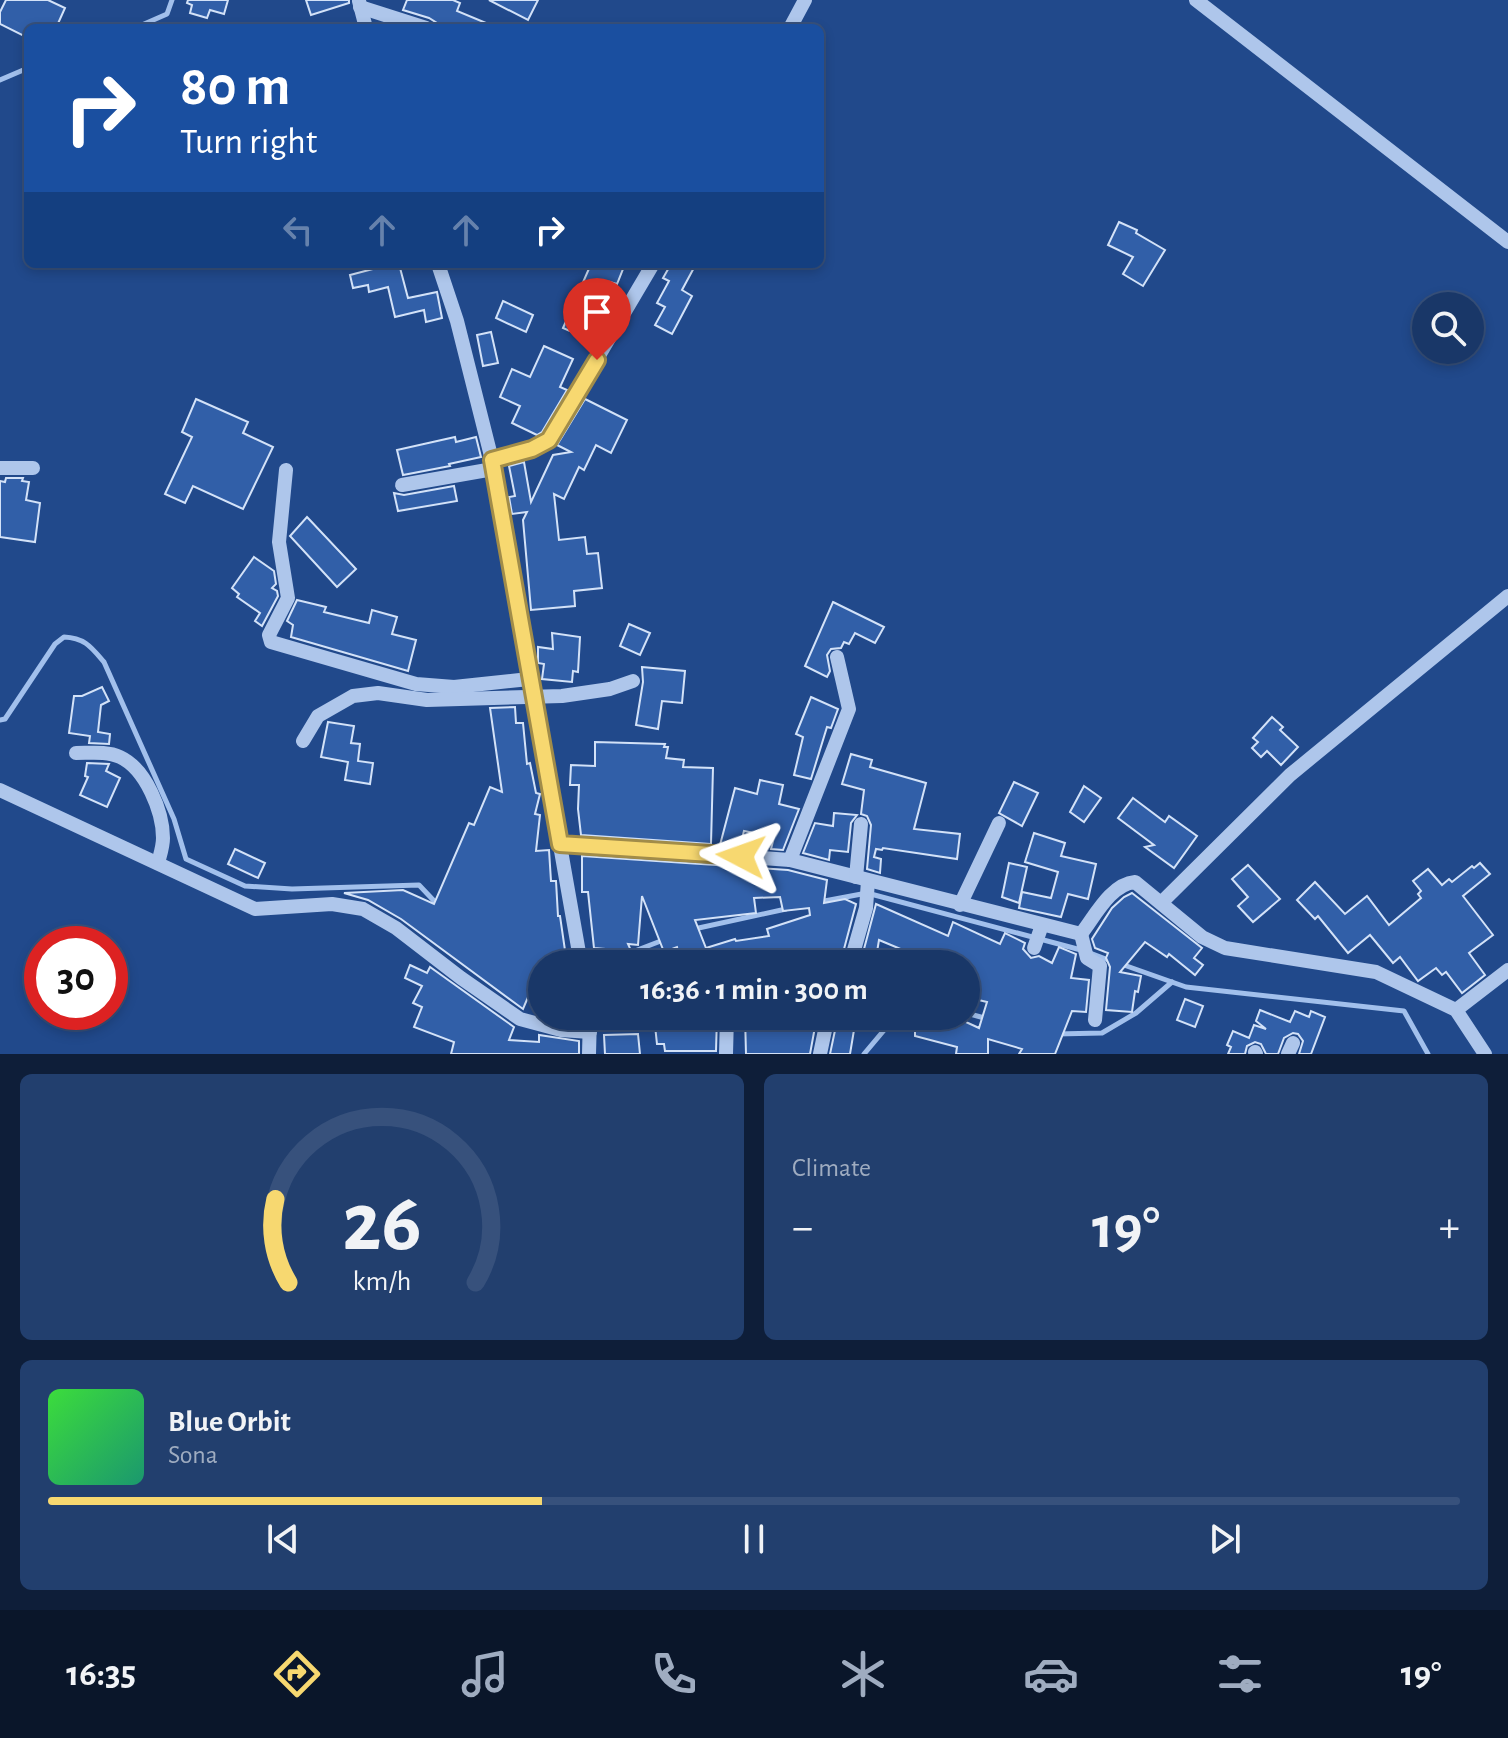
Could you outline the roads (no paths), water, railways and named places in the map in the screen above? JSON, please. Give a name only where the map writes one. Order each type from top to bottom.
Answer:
[{"type":"street","points":[[792,24],[805,0]]},
{"type":"street","points":[[1196,0],[1508,242]]},
{"type":"street","points":[[359,4],[365,24]]},
{"type":"street","points":[[359,4],[415,24]]},
{"type":"street","points":[[439,268],[457,321],[492,464],[579,950]]},
{"type":"street","points":[[402,485],[492,464],[549,440],[651,268]]},
{"type":"street","points":[[0,468],[33,468]]},
{"type":"street","points":[[286,470],[279,542],[288,598],[269,635],[271,642],[416,684],[454,687],[529,679]]},
{"type":"street","points":[[1162,902],[1290,775],[1508,596]]},
{"type":"street","points":[[790,860],[849,709],[837,657]]},
{"type":"street","points":[[303,741],[318,716],[353,696],[378,693],[427,700],[533,696],[592,692],[633,681]]},
{"type":"street","points":[[76,753],[107,753],[121,757],[140,774],[159,814],[163,839],[158,863]]},
{"type":"street","points":[[0,790],[255,909],[332,904],[363,909],[396,928],[520,1019],[561,1030],[590,1032],[589,1054]]},
{"type":"street","points":[[960,905],[999,823]]},
{"type":"street","points":[[854,950],[866,908],[861,824]]},
{"type":"street","points":[[560,844],[790,860],[960,905],[1038,937],[1084,946],[1100,966],[1095,1020]]},
{"type":"street","points":[[1084,946],[1116,889],[1135,882],[1202,937],[1225,948],[1376,972],[1456,1010],[1485,1054]]},
{"type":"street","points":[[1456,1010],[1508,970]]},
{"type":"street","points":[[726,1054],[727,1030]]},
{"type":"street","points":[[820,1054],[825,1030]]},
{"type":"waterway","points":[[144,24],[167,14],[172,0]]},
{"type":"waterway","points":[[0,80],[24,70]]},
{"type":"waterway","points":[[0,720],[5,719],[55,644],[64,637],[82,641],[104,662],[174,819],[186,859],[245,886],[292,889],[419,885],[437,904]]},
{"type":"waterway","points":[[819,902],[867,893],[1081,950]]},
{"type":"waterway","points":[[694,929],[786,909]]},
{"type":"waterway","points":[[637,950],[666,939]]},
{"type":"waterway","points":[[1090,953],[1111,961]]},
{"type":"waterway","points":[[1121,964],[1186,987],[1404,1011],[1428,1054]]},
{"type":"waterway","points":[[1056,1034],[1102,1033],[1136,1013],[1172,982]]},
{"type":"waterway","points":[[980,1017],[988,1019]]},
{"type":"waterway","points":[[864,1054],[884,1030]]}]
